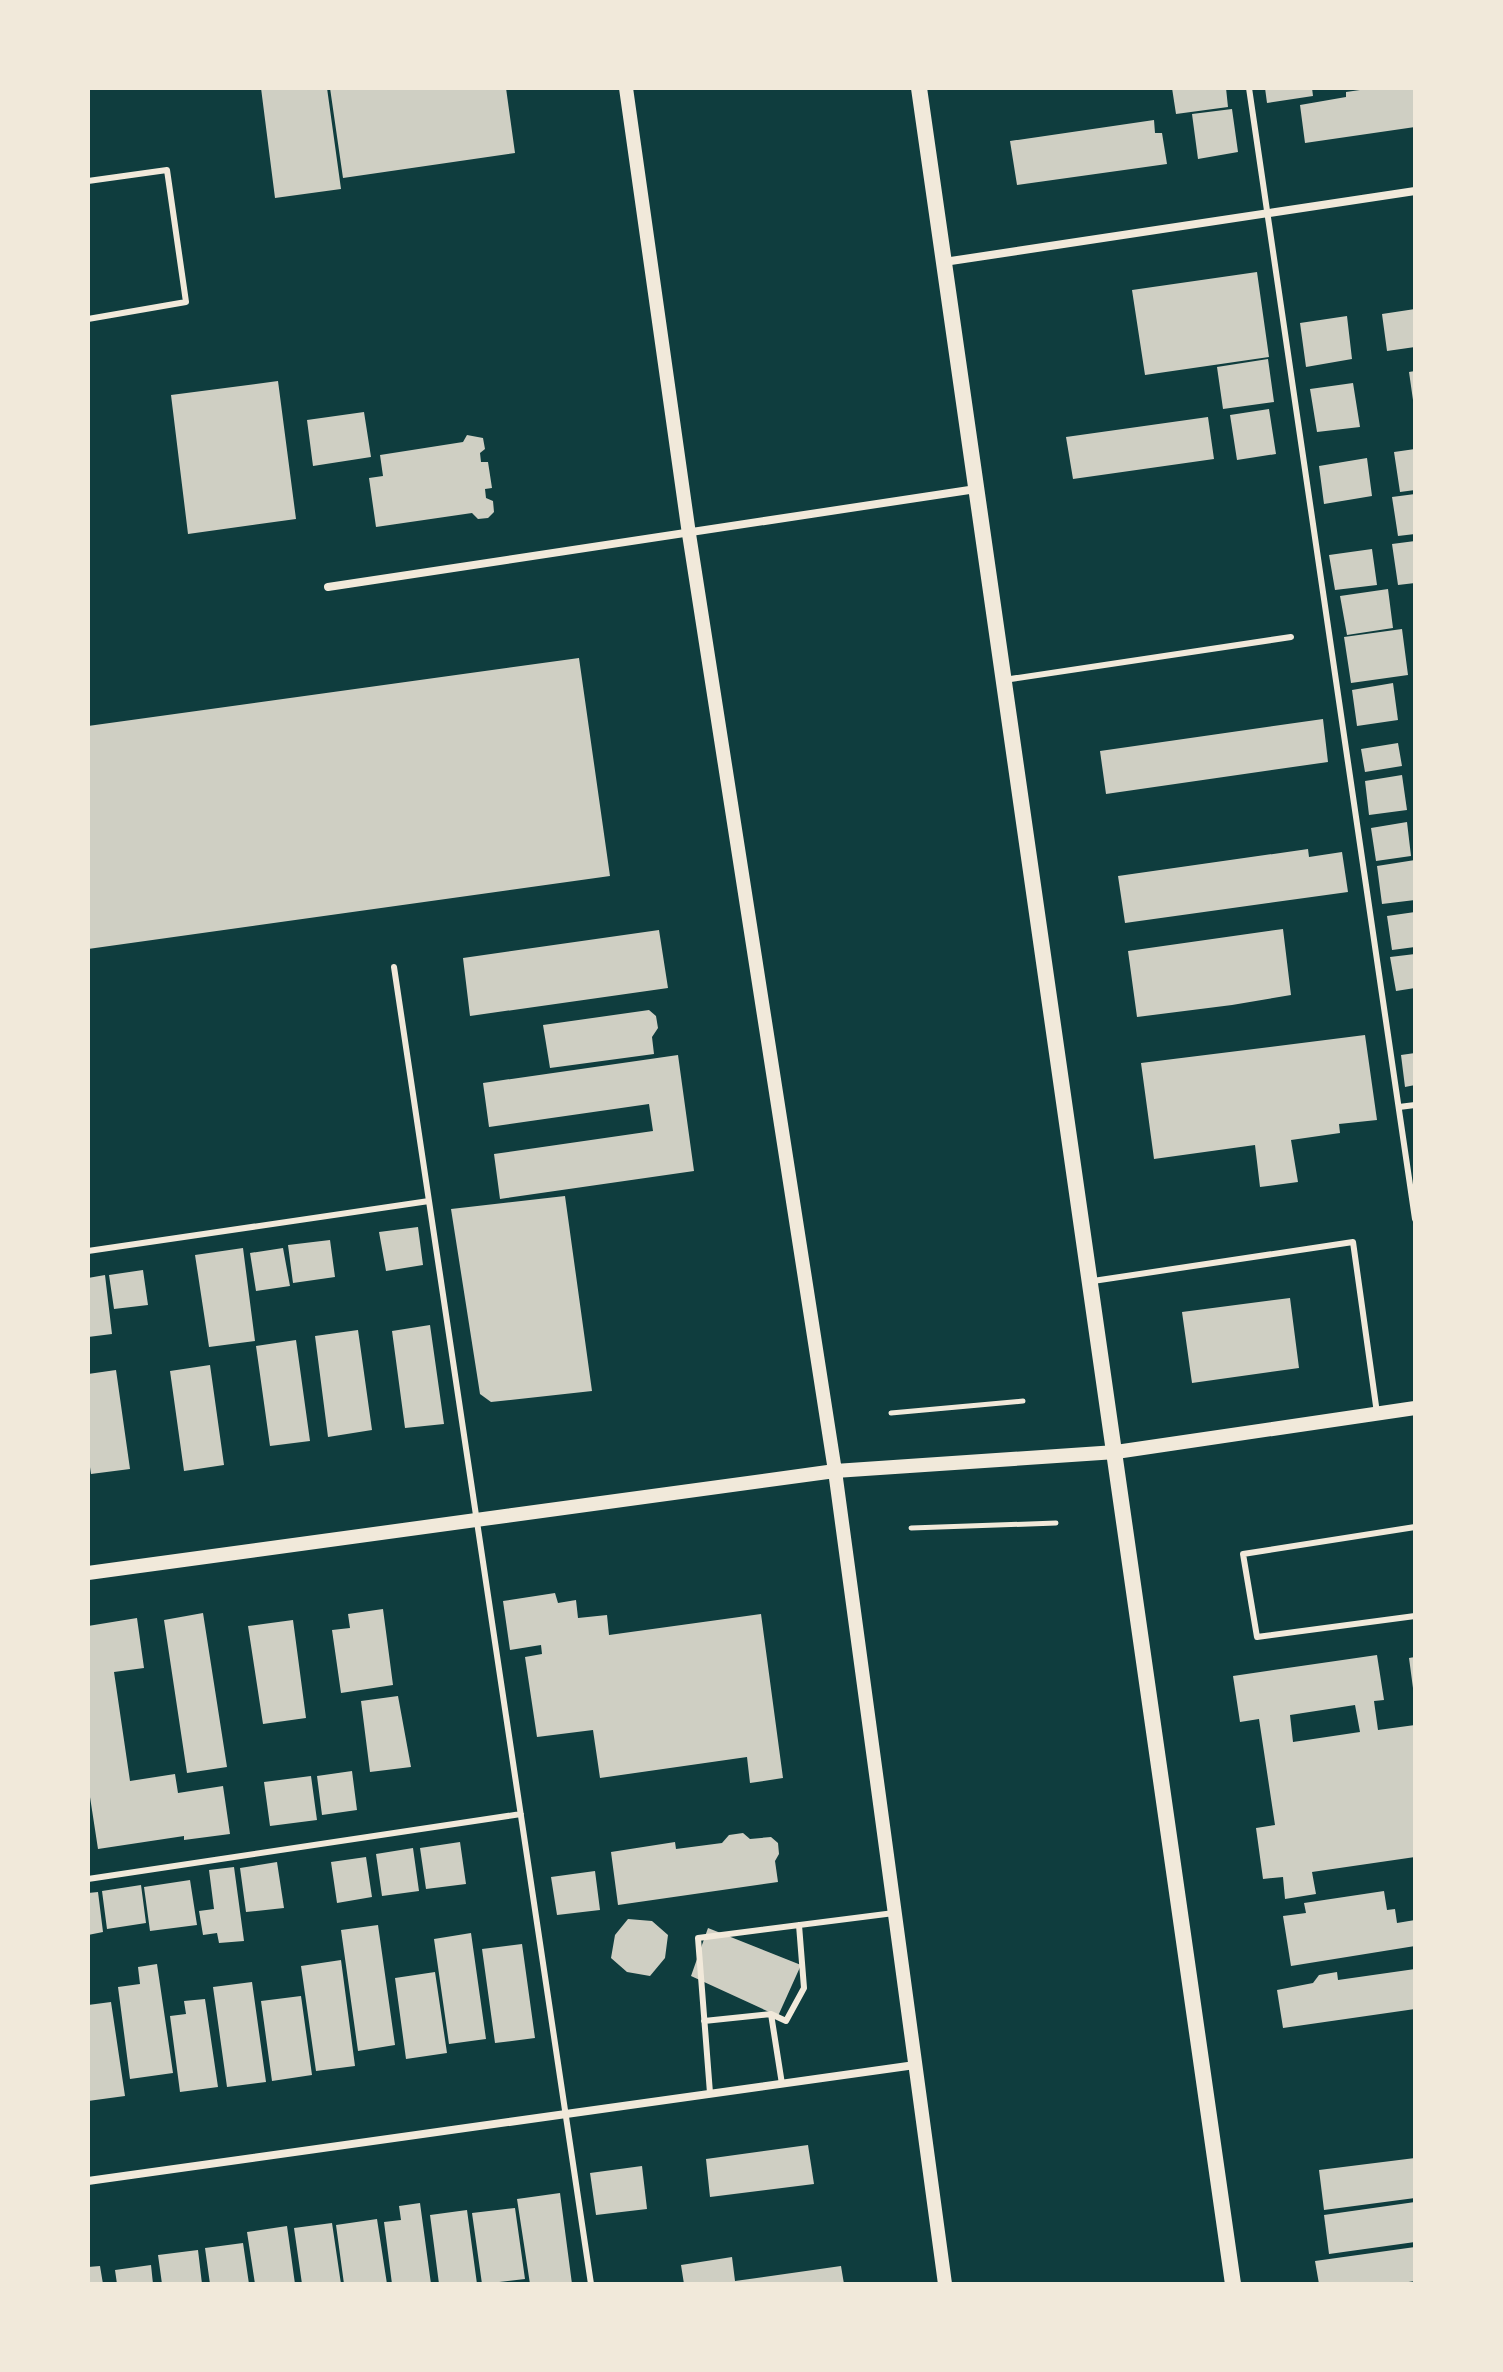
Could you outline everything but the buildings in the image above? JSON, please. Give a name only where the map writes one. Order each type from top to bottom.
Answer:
[{"type":"main road","points":[[919,88],[1233,2284]]},
{"type":"street","points":[[626,88],[689,534],[835,1471],[945,2284]]},
{"type":"street","points":[[944,262],[1415,191]]},
{"type":"street","points":[[328,587],[976,489]]},
{"type":"street","points":[[88,1573],[835,1471],[1116,1452],[1415,1408]]},
{"type":"street","points":[[88,2181],[915,2065]]},
{"type":"lane","points":[[1249,88],[1415,1219]]},
{"type":"lane","points":[[88,181],[167,170],[186,302],[88,319]]},
{"type":"lane","points":[[1004,680],[1291,637]]},
{"type":"lane","points":[[394,967],[591,2284]]},
{"type":"lane","points":[[1399,1107],[1415,1105]]},
{"type":"lane","points":[[88,1251],[429,1201]]},
{"type":"lane","points":[[1091,1281],[1353,1242],[1377,1413]]},
{"type":"lane","points":[[1415,1527],[1243,1554],[1257,1637],[1415,1616]]},
{"type":"lane","points":[[88,1879],[521,1814]]},
{"type":"lane","points":[[710,2093],[698,1938],[894,1913]]},
{"type":"lane","points":[[704,2021],[771,2014],[786,2021],[804,1988],[799,1925]]},
{"type":"lane","points":[[771,2014],[782,2084]]},
{"type":"path","points":[[891,1413],[1023,1401]]},
{"type":"path","points":[[911,1528],[1056,1523]]}]
